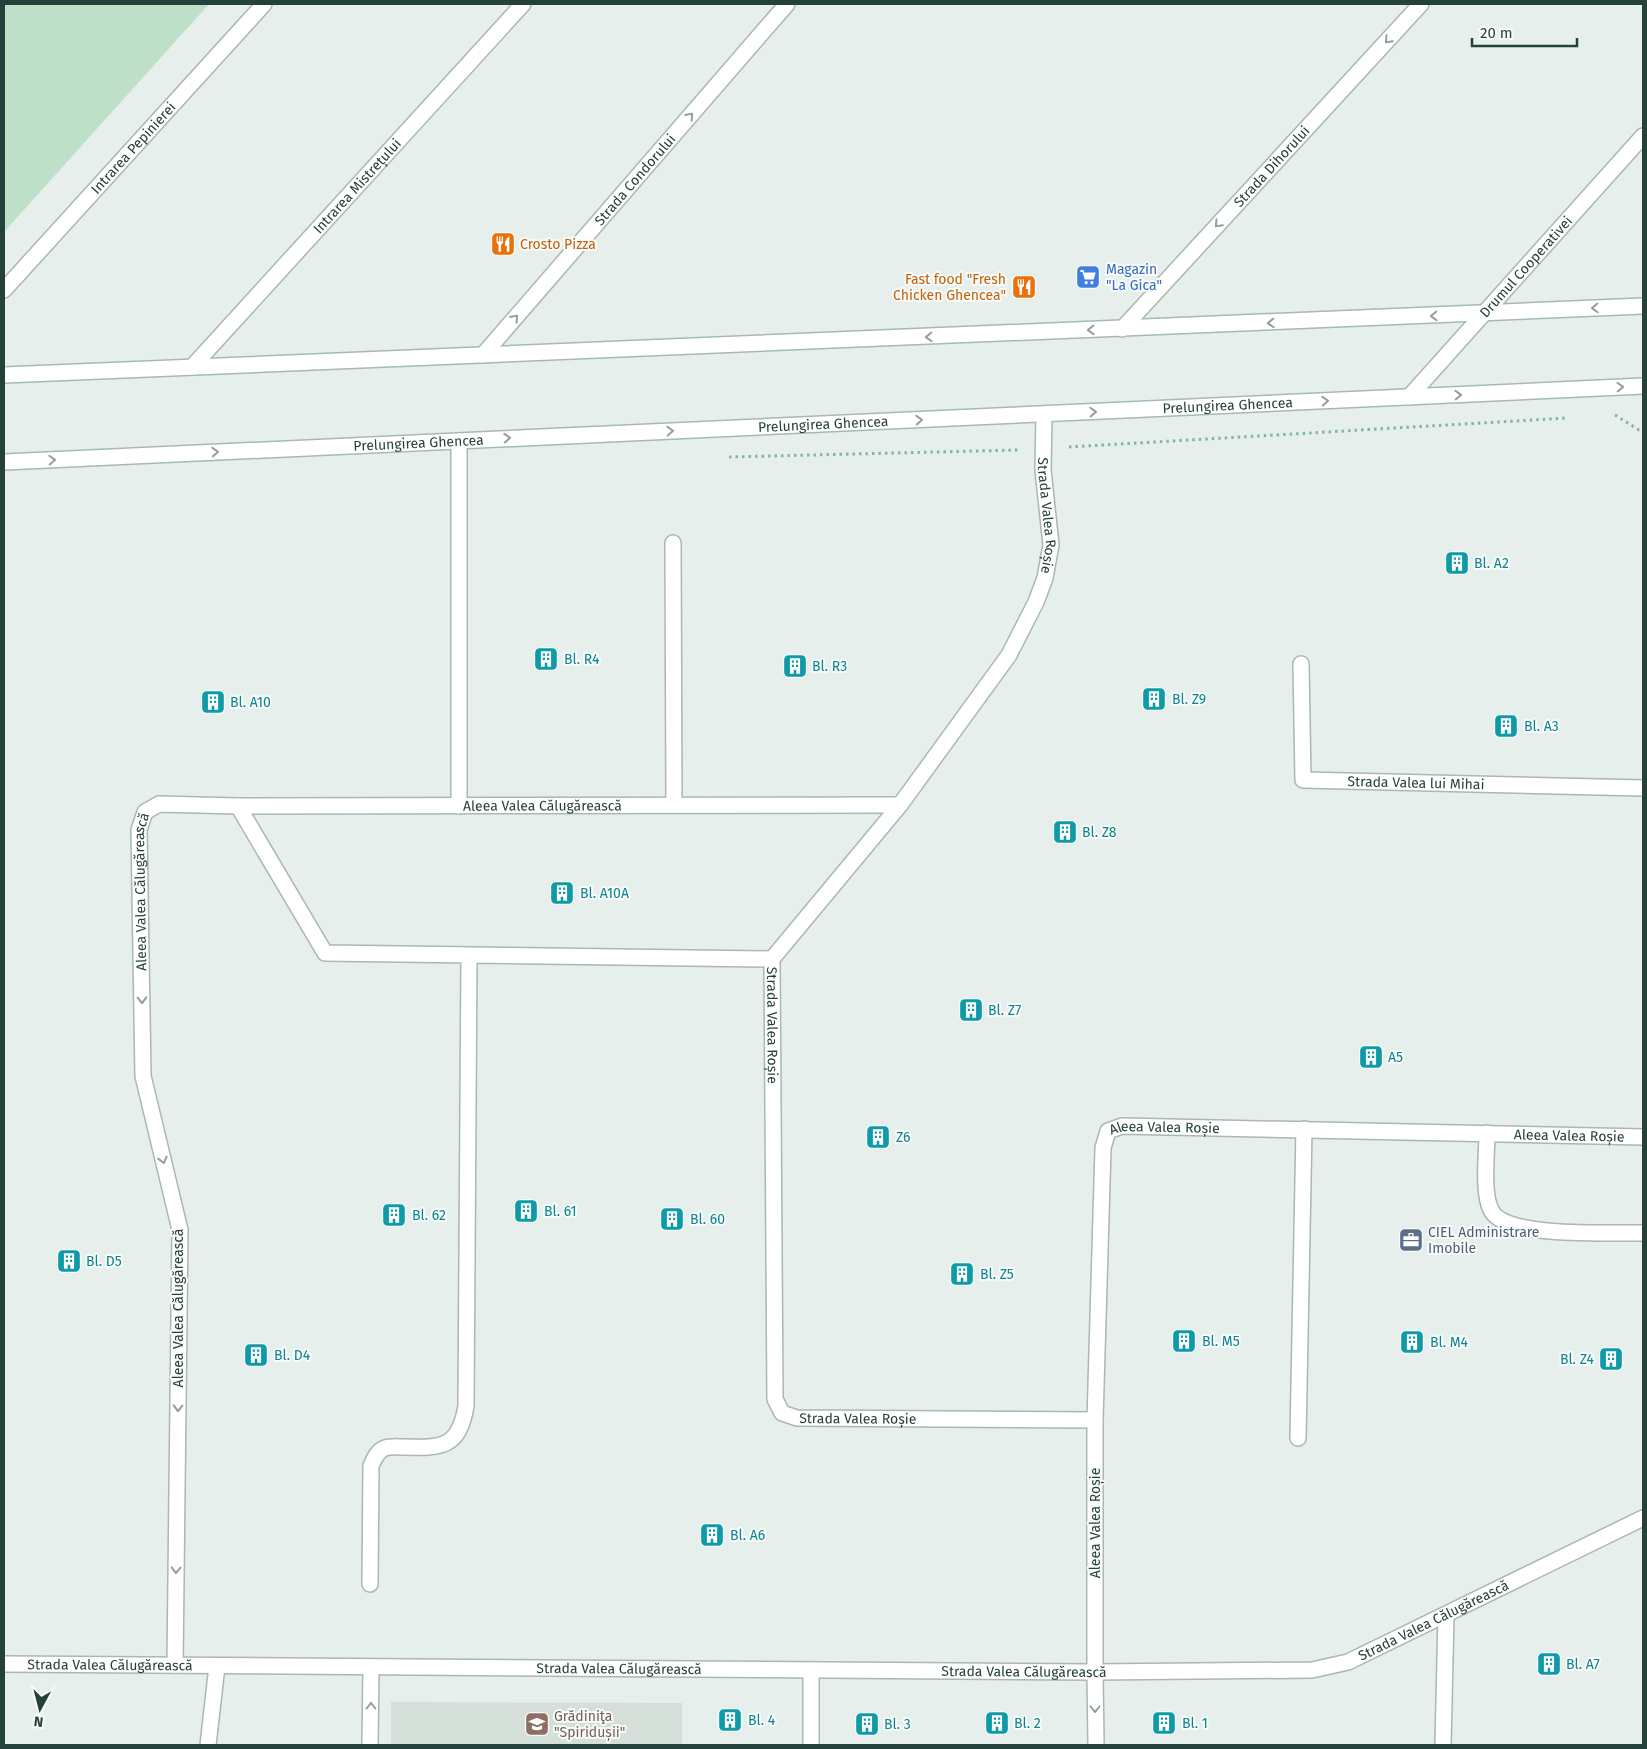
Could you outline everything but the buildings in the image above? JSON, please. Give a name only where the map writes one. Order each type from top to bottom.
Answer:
[{"type":"street","name":"Intrarea Pepinierei","points":[[4,290],[264,4]]},
{"type":"street","name":"Intrarea Mistrețului","points":[[192,367],[523,4]]},
{"type":"street","name":"Strada Condorului","points":[[483,355],[787,4]]},
{"type":"street","name":"Strada Dihorului","points":[[1122,329],[1420,4]]},
{"type":"street","name":"Drumul Cooperativei","points":[[1409,397],[1643,136]]},
{"type":"street","points":[[4,375],[1643,306]]},
{"type":"street","name":"Prelungirea Ghencea","points":[[4,462],[1643,386]]},
{"type":"street","name":"Strada Valea Roșie","points":[[1044,414],[1044,470],[1051,545],[1045,578],[1036,602],[1009,655],[900,805],[772,959],[775,1399],[782,1413],[797,1418],[1095,1420]]},
{"type":"street","points":[[458,441],[459,806]]},
{"type":"street","points":[[673,542],[674,806]]},
{"type":"street","name":"Strada Valea lui Mihai","points":[[1301,664],[1303,780],[1643,788]]},
{"type":"street","name":"Aleea Valea Călugărească","points":[[175,1665],[180,1230],[143,1076],[139,830],[145,812],[159,804],[238,806],[900,805]]},
{"type":"street","points":[[238,806],[325,953],[772,959]]},
{"type":"street","points":[[370,1584],[371,1466],[376,1455],[386,1447],[436,1448],[451,1440],[463,1425],[466,1406],[470,955]]},
{"type":"street","name":"Aleea Valea Roșie","points":[[1096,1745],[1095,1420],[1103,1148],[1108,1131],[1122,1126],[1643,1136]]},
{"type":"street","points":[[1298,1438],[1304,1129]]},
{"type":"street","points":[[1487,1133],[1487,1194],[1491,1211],[1506,1222],[1533,1231],[1643,1233]]},
{"type":"street","name":"Strada Valea Călugărească","points":[[4,1664],[1095,1672],[1312,1670],[1348,1662],[1643,1518]]},
{"type":"street","points":[[1443,1745],[1446,1615]]},
{"type":"street","points":[[208,1745],[217,1666]]},
{"type":"street","points":[[370,1745],[371,1667]]},
{"type":"street","points":[[811,1670],[811,1745]]},
{"type":"shaded area","name":"Grădiniţa \"Spiridușii\"","points":[[391,1702],[682,1703],[682,1745],[391,1745]]},
{"type":"green space","points":[[4,4],[209,4],[4,232]]},
{"type":"place","name":"Crosto Pizza","points":[[503,244]]},
{"type":"place","name":"Magazin \"La Gica\"","points":[[1088,277]]},
{"type":"place","name":"Fast food \"Fresh Chicken Ghencea\"","points":[[1024,287]]},
{"type":"place","name":"Bl. A2","points":[[1457,563]]},
{"type":"place","name":"Bl. R4","points":[[546,659]]},
{"type":"place","name":"Bl. R3","points":[[795,666]]},
{"type":"place","name":"Bl. Z9","points":[[1154,699]]},
{"type":"place","name":"Bl. A10","points":[[213,702]]},
{"type":"place","name":"Bl. A3","points":[[1506,726]]},
{"type":"place","name":"Bl. Z8","points":[[1065,832]]},
{"type":"place","name":"Bl. A10A","points":[[562,893]]},
{"type":"place","name":"Bl. Z7","points":[[971,1010]]},
{"type":"place","name":"A5","points":[[1371,1057]]},
{"type":"place","name":"Z6","points":[[878,1137]]},
{"type":"place","name":"Bl. 61","points":[[526,1211]]},
{"type":"place","name":"Bl. 62","points":[[394,1215]]},
{"type":"place","name":"Bl. 60","points":[[672,1219]]},
{"type":"place","name":"CIEL Administrare Imobile","points":[[1411,1240]]},
{"type":"place","name":"Bl. D5","points":[[69,1261]]},
{"type":"place","name":"Bl. Z5","points":[[962,1274]]},
{"type":"place","name":"Bl. M5","points":[[1184,1341]]},
{"type":"place","name":"Bl. M4","points":[[1412,1342]]},
{"type":"place","name":"Bl. D4","points":[[256,1355]]},
{"type":"place","name":"Bl. Z4","points":[[1611,1359]]},
{"type":"place","name":"Bl. A6","points":[[712,1535]]},
{"type":"place","name":"Bl. A7","points":[[1549,1664]]},
{"type":"place","name":"Bl. 4","points":[[730,1720]]},
{"type":"place","name":"Bl. 2","points":[[997,1723]]},
{"type":"place","name":"Bl. 1","points":[[1164,1723]]},
{"type":"place","name":"Grădiniţa \"Spiridușii\"","points":[[537,1724]]},
{"type":"place","name":"Bl. 3","points":[[867,1724]]}]
